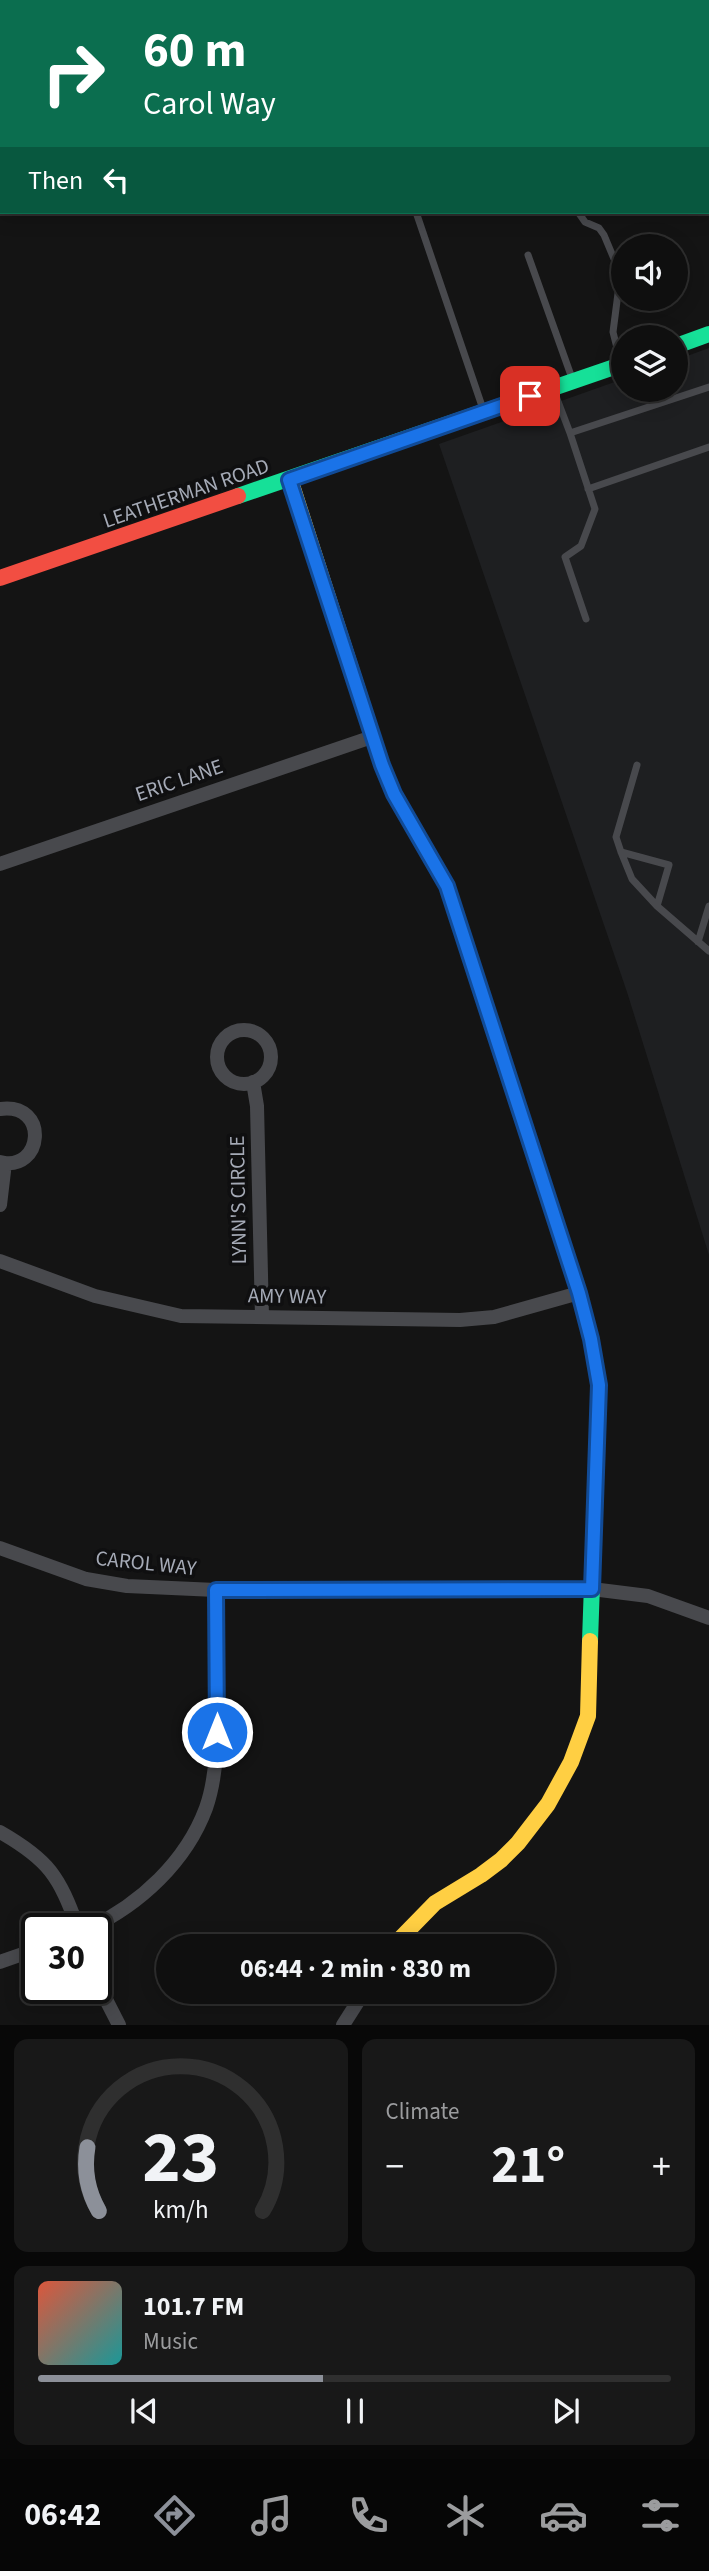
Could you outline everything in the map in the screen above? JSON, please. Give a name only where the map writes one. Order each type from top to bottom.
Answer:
[{"type":"street","points":[[688,342],[709,334]]},
{"type":"street","name":"LEATHERMAN ROAD","points":[[0,578],[611,369]]},
{"type":"street","points":[[289,480],[372,737],[394,794],[447,886],[579,1293],[599,1385],[588,1716],[564,1778],[527,1833],[480,1875],[430,1907],[402,1934]]},
{"type":"street","name":"ERIC LANE","points":[[0,864],[372,737]]},
{"type":"street","name":"LYNN'S CIRCLE","points":[[253,1082],[257,1106],[262,1317]]},
{"type":"street","points":[[0,1109],[20,1110],[32,1122],[35,1130],[33,1147],[29,1154],[14,1163],[2,1163],[0,1205]]},
{"type":"street","name":"AMY WAY","points":[[0,1261],[95,1296],[181,1316],[460,1320],[494,1317],[579,1293]]},
{"type":"street","name":"CAROL WAY","points":[[0,1548],[86,1579],[127,1586],[216,1590],[592,1589],[648,1597],[709,1618]]},
{"type":"street","points":[[112,1915],[154,1886],[176,1860],[206,1808],[212,1782],[217,1732],[216,1590]]},
{"type":"street","points":[[0,1832],[30,1850],[55,1874],[73,1913]]},
{"type":"street","points":[[0,1962],[21,1955]]},
{"type":"street","points":[[108,2004],[119,2025]]},
{"type":"street","points":[[344,2025],[357,2004]]},
{"type":"lane","points":[[417,214],[484,412]]},
{"type":"lane","points":[[579,214],[585,222],[599,228],[604,234],[620,278],[614,325]]},
{"type":"lane","points":[[528,255],[573,381]]},
{"type":"lane","points":[[570,433],[709,387]]},
{"type":"lane","points":[[553,388],[595,509],[581,546],[565,556],[586,620]]},
{"type":"lane","points":[[589,489],[709,447]]},
{"type":"lane","points":[[636,765],[616,837],[621,852],[632,879],[657,906],[709,951]]},
{"type":"lane","points":[[621,852],[669,865],[657,906]]},
{"type":"lane","points":[[698,942],[709,906]]},
{"type":"shaded area","points":[[709,348],[709,1255],[627,992],[439,444],[611,383],[611,402],[688,402],[688,356]]},
{"type":"traffic: fast","points":[[688,342],[709,334]]},
{"type":"traffic: fast","points":[[238,496],[611,368]]},
{"type":"traffic: fast","points":[[497,1041],[579,1293],[599,1385],[590,1641]]},
{"type":"traffic: slow","points":[[290,479],[382,765],[394,794],[447,886],[497,1041]]},
{"type":"traffic: slow","points":[[405,1934],[435,1903],[501,1860],[548,1804],[571,1762],[588,1716],[590,1641]]},
{"type":"traffic: jam","points":[[0,578],[238,496]]},
{"type":"route","points":[[217,1732],[216,1590],[592,1589],[599,1385],[579,1293],[447,886],[394,794],[382,765],[289,480],[530,396]]}]
